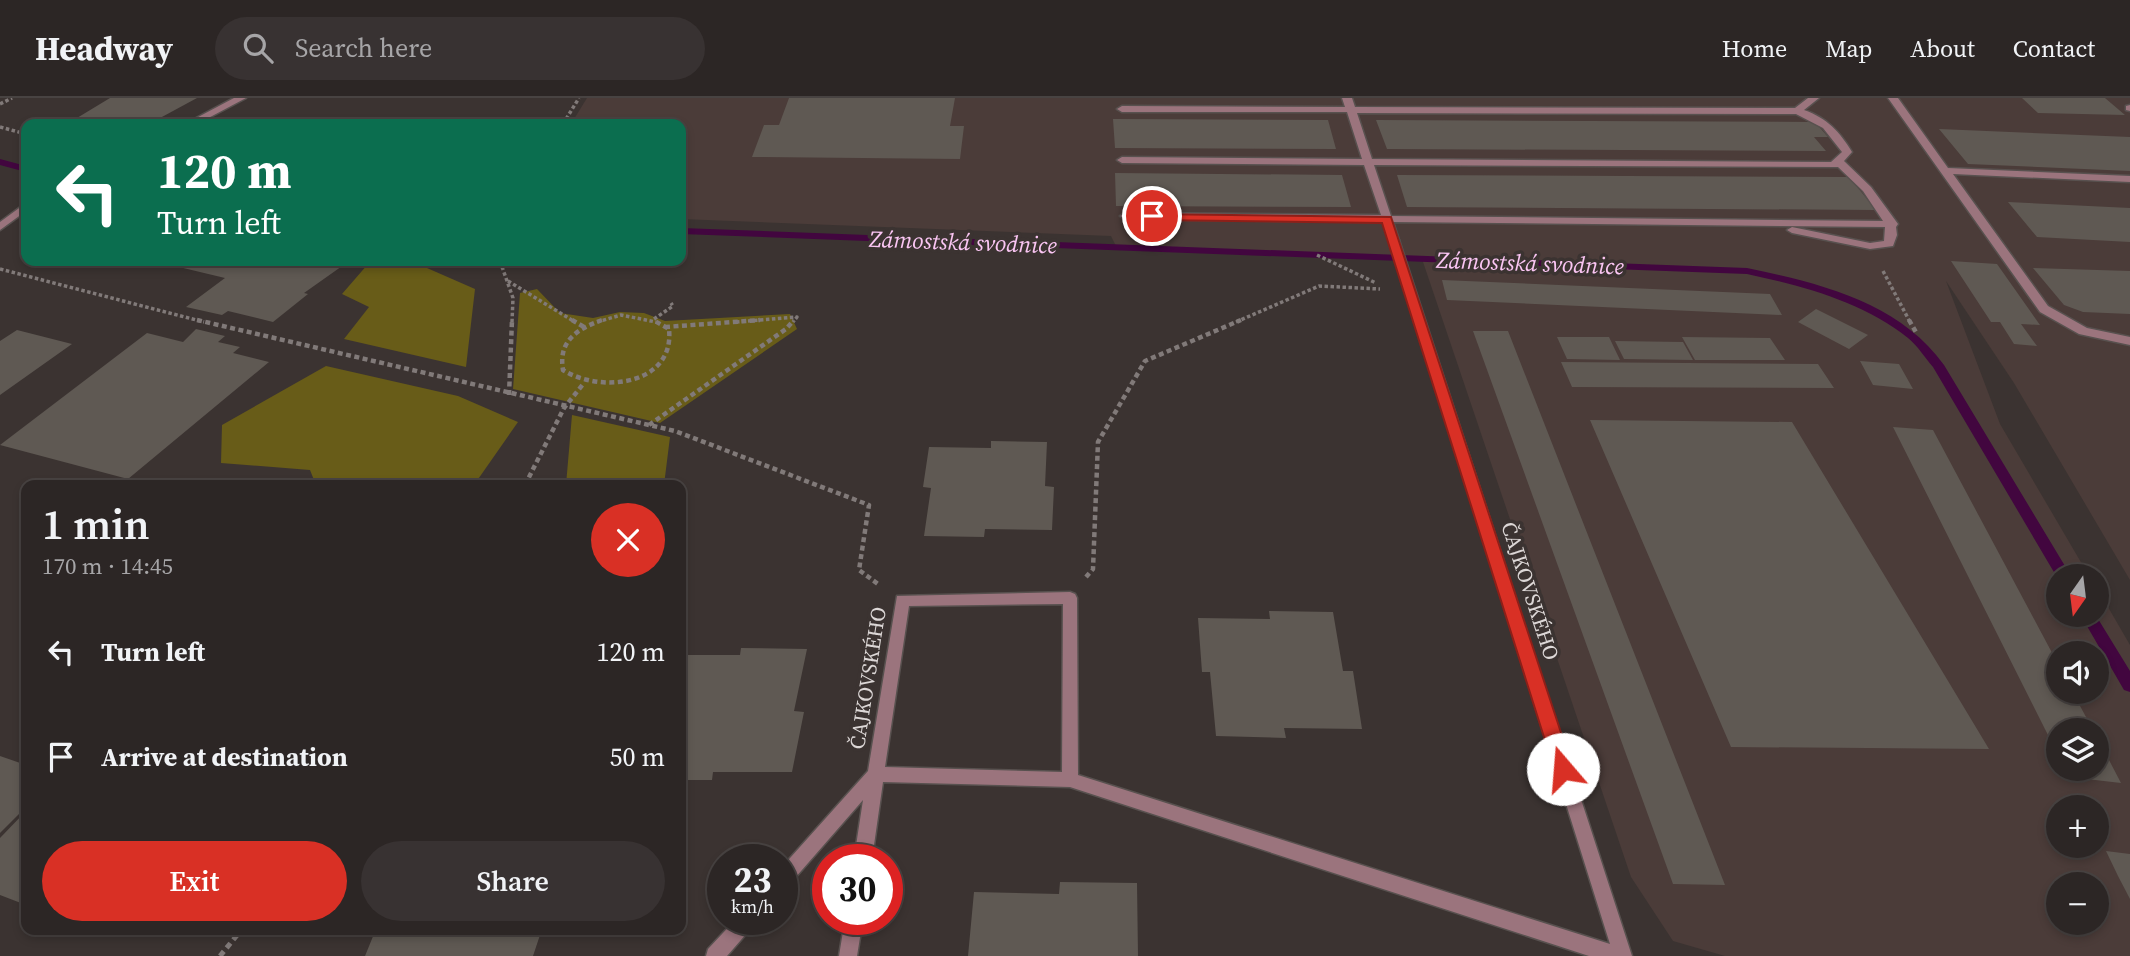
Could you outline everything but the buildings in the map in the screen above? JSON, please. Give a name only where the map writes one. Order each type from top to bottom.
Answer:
[{"type":"street","points":[[200,119],[241,98]]},
{"type":"street","name":"ČAJKOVSKÉHO","points":[[1348,98],[1623,956]]},
{"type":"street","points":[[1797,111],[1814,98]]},
{"type":"street","points":[[1893,98],[2044,309],[2083,331],[2130,341]]},
{"type":"street","points":[[1122,109],[1797,111],[1821,119],[1838,136],[1847,152],[1840,163]]},
{"type":"street","points":[[1122,160],[1840,163],[1854,174],[1893,224],[1894,237],[1889,244],[1870,246],[1763,224]]},
{"type":"street","points":[[1944,171],[2130,179]]},
{"type":"street","points":[[0,227],[21,210]]},
{"type":"street","points":[[1125,216],[1893,224]]},
{"type":"street","points":[[1070,598],[1070,780]]},
{"type":"street","name":"ČAJKOVSKÉHO","points":[[865,844],[902,600],[1070,598]]},
{"type":"street","name":"ČAJKOVSKÉHO","points":[[876,774],[1070,780],[1618,956]]},
{"type":"street","name":"ČAJKOVSKÉHO","points":[[798,862],[876,774]]},
{"type":"street","points":[[715,956],[734,935]]},
{"type":"street","points":[[848,956],[851,935]]},
{"type":"path","points":[[0,104],[12,98]]},
{"type":"path","points":[[566,119],[579,98]]},
{"type":"path","points":[[0,127],[21,133]]},
{"type":"path","points":[[1870,246],[1917,334]]},
{"type":"path","points":[[1070,598],[1093,569],[1098,442],[1144,361],[1319,286],[1390,289],[1317,255]]},
{"type":"path","points":[[502,266],[513,298],[509,395]]},
{"type":"path","points":[[0,269],[264,337],[564,408],[675,431],[869,505],[859,570],[902,600]]},
{"type":"path","points":[[507,281],[584,327]]},
{"type":"path","points":[[653,319],[673,306],[671,303]]},
{"type":"path","points":[[621,315],[653,319],[666,327],[672,338],[671,347],[658,366],[623,382],[584,383],[563,370],[559,361],[567,341],[584,327],[621,315]]},
{"type":"path","points":[[648,425],[786,329],[797,317],[666,327]]},
{"type":"path","points":[[528,480],[564,408],[584,383]]},
{"type":"path","points":[[220,956],[237,935]]},
{"type":"shaded area","points":[[587,98],[2130,98],[2130,580],[2014,383],[1946,281],[2000,424],[2082,564],[2046,564],[2046,627],[2109,627],[2109,609],[2130,645],[2130,956],[1725,956],[1673,941],[1631,877],[1422,259],[1117,248],[1111,236],[686,219],[686,119],[574,119]]},
{"type":"shaded area","points":[[366,266],[422,266],[475,289],[466,367],[344,339],[369,307],[342,294]]},
{"type":"shaded area","points":[[537,289],[560,313],[593,318],[620,312],[644,313],[665,321],[790,314],[797,329],[660,423],[513,389],[520,293]]},
{"type":"shaded area","points":[[326,366],[458,396],[518,422],[477,480],[314,480],[310,470],[221,463],[222,425]]},
{"type":"shaded area","points":[[572,415],[670,437],[665,480],[566,480]]},
{"type":"waterway","name":"Zámostská svodnice","points":[[0,162],[21,168]]},
{"type":"waterway","name":"Zámostská svodnice","points":[[686,231],[1747,271],[1791,281],[1833,294],[1875,312],[1920,343],[1938,365],[2057,564]]},
{"type":"waterway","name":"Zámostská svodnice","points":[[2095,627],[2130,685]]},
{"type":"route","points":[[1152,216],[1387,220],[1563,769]]}]
